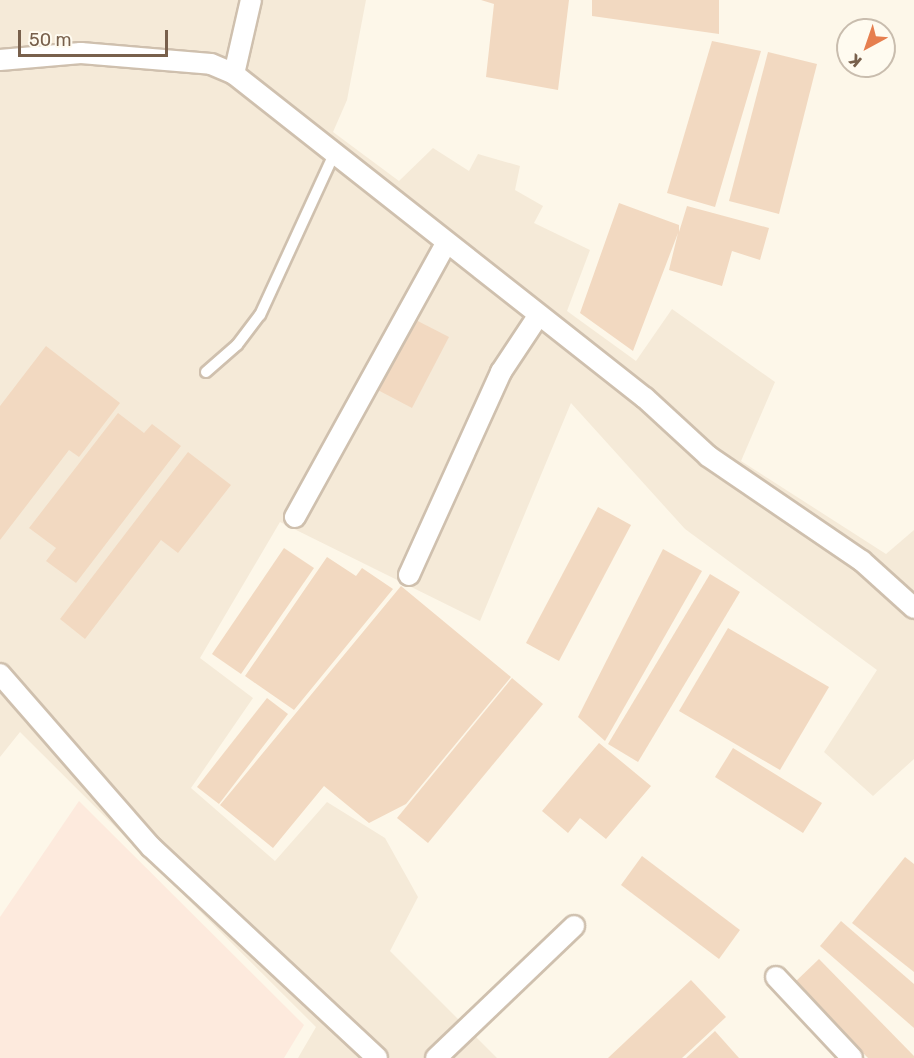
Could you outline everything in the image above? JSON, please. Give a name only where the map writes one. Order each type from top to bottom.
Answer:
[{"type":"street","points":[[234,74],[251,0]]},
{"type":"street","points":[[0,60],[81,53],[211,64],[234,74],[538,316],[645,398],[708,456],[862,561],[914,608]]},
{"type":"street","points":[[295,517],[446,243]]},
{"type":"street","points":[[409,575],[501,372],[538,316]]},
{"type":"street","points":[[0,674],[151,847],[377,1058]]},
{"type":"street","points":[[436,1058],[574,926]]},
{"type":"street","points":[[776,977],[852,1058]]},
{"type":"lane","points":[[206,372],[237,345],[265,308],[334,154]]},
{"type":"shaded area","points":[[0,0],[366,0],[347,100],[333,132],[399,181],[433,148],[469,171],[478,154],[520,166],[515,190],[543,206],[534,223],[590,250],[567,311],[636,361],[672,309],[775,382],[741,461],[886,554],[914,530],[914,759],[873,796],[824,752],[877,670],[685,529],[571,403],[480,621],[280,522],[200,658],[253,698],[191,788],[275,861],[327,802],[385,838],[418,897],[390,951],[497,1058],[298,1058],[316,1027],[20,732],[0,757]]},
{"type":"shaded area","points":[[79,801],[304,1025],[284,1058],[0,1058],[0,917]]},
{"type":"building","points":[[481,0],[569,0],[558,90],[486,77],[494,4]]},
{"type":"building","points":[[592,0],[719,0],[719,34],[592,16]]},
{"type":"building","points":[[712,41],[761,51],[715,207],[667,193]]},
{"type":"building","points":[[768,52],[817,64],[779,214],[729,201]]},
{"type":"building","points":[[619,203],[679,225],[679,232],[687,206],[769,228],[760,260],[732,251],[722,286],[669,270],[678,233],[633,351],[580,313]]},
{"type":"building","points":[[410,317],[449,337],[412,408],[374,388]]},
{"type":"building","points":[[46,346],[120,403],[79,457],[69,450],[0,540],[0,406]]},
{"type":"building","points":[[118,413],[144,433],[152,424],[181,446],[76,583],[46,561],[56,548],[29,528]]},
{"type":"building","points":[[188,452],[231,485],[178,553],[161,540],[85,639],[60,619]]},
{"type":"building","points":[[598,507],[631,525],[559,661],[526,643]]},
{"type":"building","points":[[284,548],[314,568],[241,674],[212,654]]},
{"type":"building","points":[[663,549],[702,571],[605,741],[578,717]]},
{"type":"building","points":[[327,557],[356,576],[362,568],[393,589],[294,710],[245,676]]},
{"type":"building","points":[[710,574],[740,592],[638,762],[608,744]]},
{"type":"building","points":[[401,586],[511,677],[406,804],[369,823],[324,786],[273,848],[220,805]]},
{"type":"building","points":[[728,628],[829,687],[780,770],[679,711]]},
{"type":"building","points":[[512,678],[543,704],[428,843],[397,818]]},
{"type":"building","points":[[267,698],[288,714],[219,804],[197,787]]},
{"type":"building","points":[[599,743],[651,786],[606,839],[580,818],[568,833],[542,811]]},
{"type":"building","points":[[733,748],[822,803],[803,833],[715,777]]},
{"type":"building","points":[[642,856],[740,930],[719,959],[621,885]]},
{"type":"building","points":[[905,857],[914,864],[914,972],[852,923]]},
{"type":"building","points":[[841,921],[914,984],[914,1028],[820,946]]},
{"type":"building","points":[[819,959],[914,1058],[868,1058],[794,983]]},
{"type":"building","points":[[691,980],[726,1017],[682,1058],[608,1058]]},
{"type":"building","points":[[715,1031],[739,1058],[686,1058]]}]
